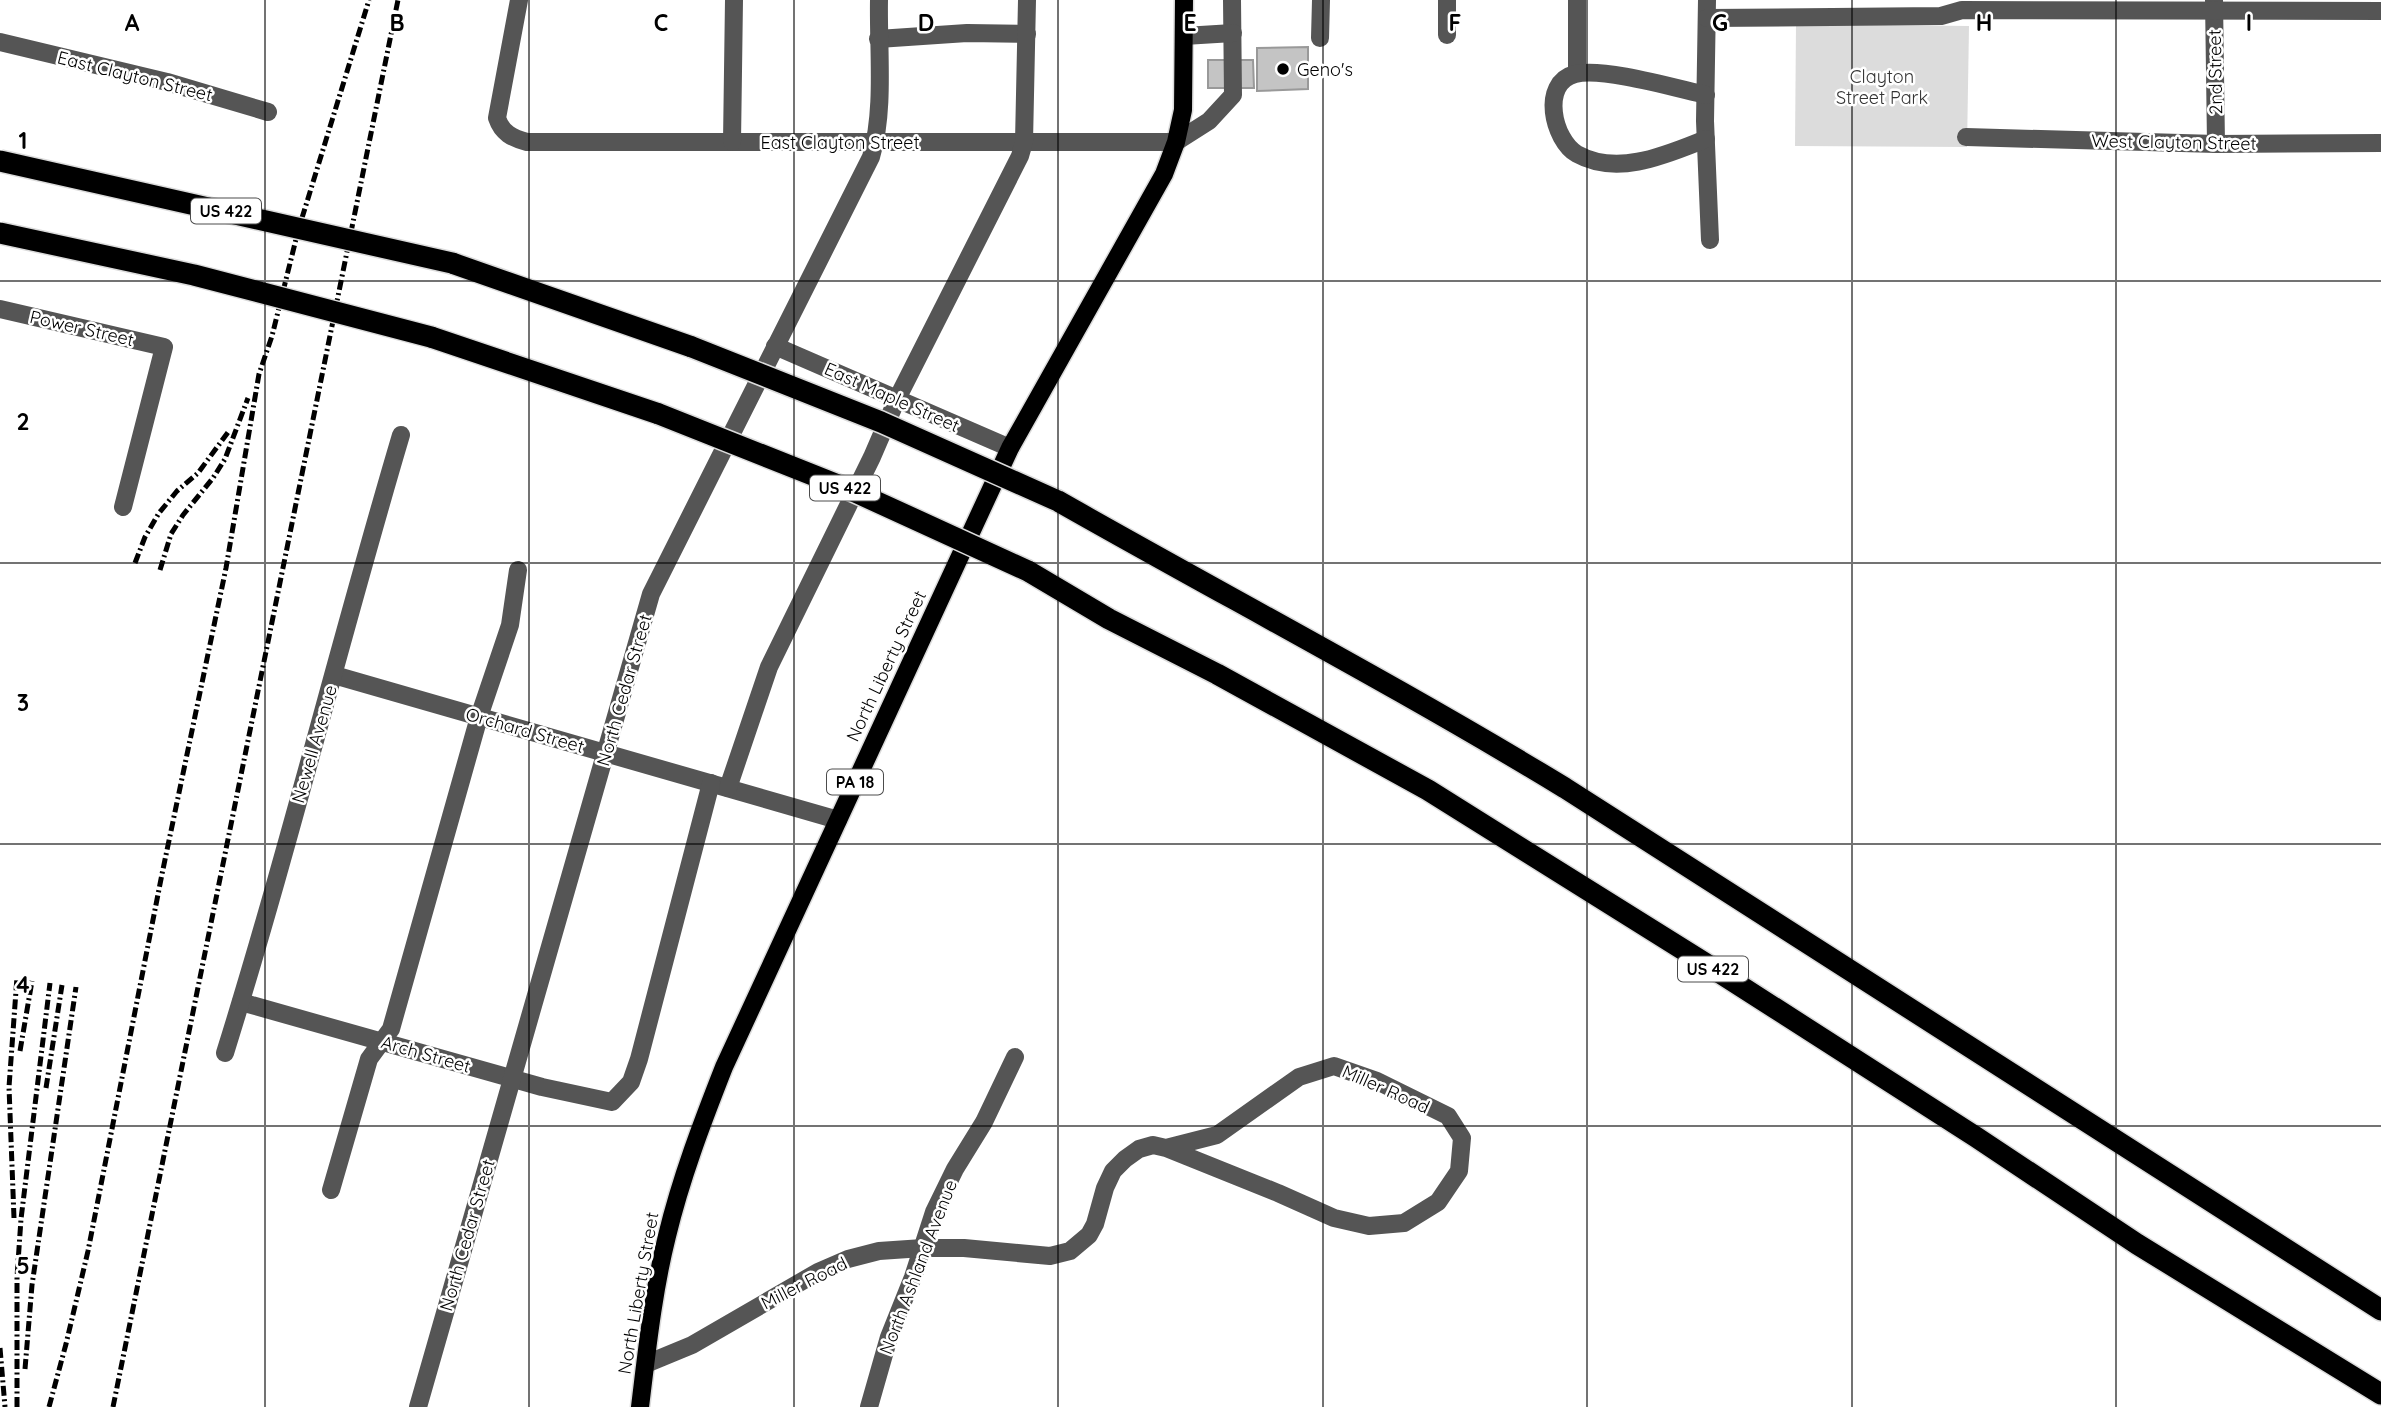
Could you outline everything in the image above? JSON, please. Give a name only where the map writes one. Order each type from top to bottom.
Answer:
[{"type":"highway","name":"US 422","points":[[0,161],[452,263],[692,346],[881,422],[1058,501],[1407,694],[1565,788],[2381,1310]]},
{"type":"highway","name":"US 422","points":[[0,233],[194,275],[430,337],[659,414],[853,491],[1028,571],[1109,620],[1217,674],[1428,790],[1714,970],[2149,1251],[2381,1394]]},
{"type":"main road","name":"North Liberty Street","points":[[640,1407],[666,1238],[689,1160],[724,1067],[1010,448],[1156,190],[1176,142],[1183,110],[1184,0]]},
{"type":"street","name":"East Clayton Street","points":[[519,0],[497,118],[506,133],[527,142],[1176,142]]},
{"type":"street","points":[[732,142],[734,0]]},
{"type":"street","name":"North Cedar Street","points":[[418,1407],[652,594],[865,170],[875,142],[879,0]]},
{"type":"street","points":[[720,786],[743,750],[769,667],[872,457],[897,399],[1020,156],[1024,142],[1027,0]]},
{"type":"street","points":[[1176,142],[1209,121],[1233,95],[1232,0]]},
{"type":"street","points":[[1320,37],[1321,0]]},
{"type":"street","points":[[1447,0],[1447,34]]},
{"type":"street","points":[[1577,0],[1577,74]]},
{"type":"street","points":[[1707,0],[1706,139],[1710,240]]},
{"type":"street","points":[[1707,18],[1941,16],[1962,5],[2214,6],[2381,11]]},
{"type":"street","name":"2nd Street","points":[[2214,6],[2216,144]]},
{"type":"street","points":[[878,39],[967,33],[1027,34]]},
{"type":"street","points":[[1184,36],[1233,33]]},
{"type":"street","name":"East Clayton Street","points":[[0,42],[167,82],[268,112]]},
{"type":"street","points":[[1706,95],[1614,75],[1577,74],[1567,77],[1555,97],[1556,121],[1560,134],[1577,154],[1591,159],[1617,163],[1641,162],[1706,139]]},
{"type":"street","name":"West Clayton Street","points":[[1966,137],[2216,144],[2381,144]]},
{"type":"street","name":"Power Street","points":[[0,309],[164,348],[123,507]]},
{"type":"street","name":"East Maple Street","points":[[775,346],[1010,448]]},
{"type":"street","name":"Newell Avenue","points":[[225,1053],[401,436]]},
{"type":"street","points":[[331,1190],[369,1059],[391,1029],[479,717],[510,625],[518,570]]},
{"type":"street","name":"Orchard Street","points":[[334,675],[838,820]]},
{"type":"street","name":"Arch Street","points":[[241,1002],[512,1079],[611,1102],[631,1082],[639,1059],[720,786]]},
{"type":"street","name":"North Ashland Avenue","points":[[869,1407],[889,1337],[934,1212],[949,1180],[984,1122],[1015,1057]]},
{"type":"street","name":"Miller Road","points":[[646,1364],[692,1345],[818,1272],[848,1259],[879,1251],[923,1248],[1061,1255],[1081,1244],[1090,1235],[1113,1171],[1125,1158],[1139,1149],[1153,1145],[1278,1193],[1334,1218],[1369,1226],[1404,1223],[1438,1202],[1459,1171],[1462,1138],[1448,1116],[1377,1081],[1334,1066],[1298,1077],[1217,1135],[1166,1148]]},
{"type":"green space","name":"Clayton Street Park","points":[[1796,24],[1969,26],[1967,147],[1795,146]]},
{"type":"building","name":"Geno's","points":[[1308,47],[1308,89],[1257,91],[1257,48]]},
{"type":"building","points":[[1208,60],[1253,60],[1254,88],[1208,88]]},
{"type":"railway","points":[[49,1407],[88,1251],[162,874],[226,568],[259,374],[272,336],[298,231],[369,0]]},
{"type":"railway","points":[[113,1407],[398,0]]},
{"type":"railway","points":[[160,570],[171,534],[225,459],[248,398]]},
{"type":"railway","points":[[135,563],[145,537],[159,513],[177,491],[198,473],[229,431]]},
{"type":"railway","points":[[14,1218],[9,1087],[17,977]]},
{"type":"railway","points":[[20,1051],[32,981]]},
{"type":"railway","points":[[17,1407],[17,1277],[21,1219],[50,983]]},
{"type":"railway","points":[[46,1088],[62,985]]},
{"type":"railway","points":[[25,1369],[32,1285],[76,987]]},
{"type":"railway","points":[[0,1348],[5,1407]]},
{"type":"place","name":"Geno's","points":[[1283,69]]}]
